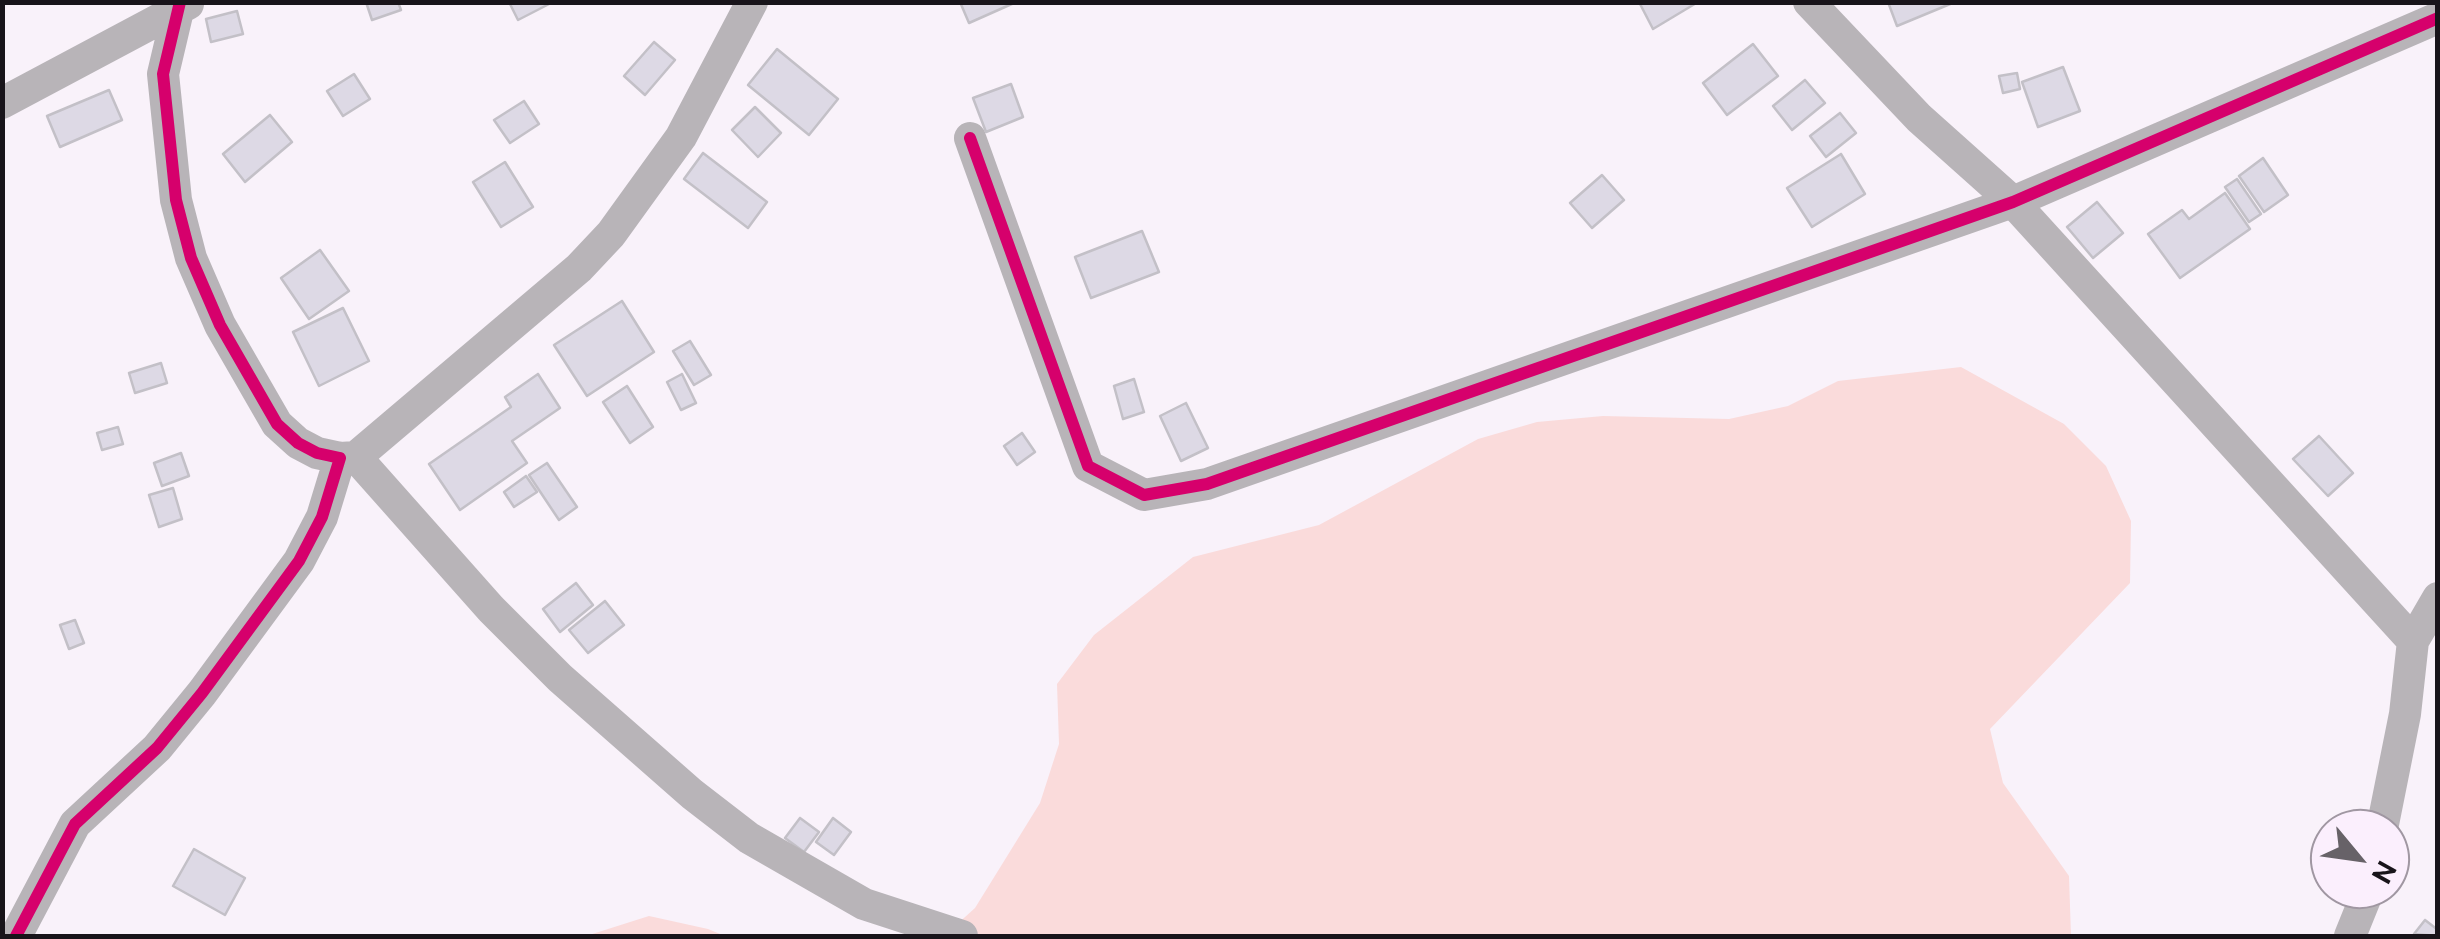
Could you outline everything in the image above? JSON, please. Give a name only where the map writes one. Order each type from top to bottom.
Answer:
[{"type":"street","points":[[16,936],[75,824],[157,748],[299,560],[348,458],[579,268],[611,234],[681,137],[752,2]]},
{"type":"street","points":[[1809,2],[1919,118],[2013,202],[2412,642]]},
{"type":"street","points":[[183,5],[163,74],[176,200],[191,258],[220,325],[277,424],[316,453],[348,458],[560,678],[692,794],[750,838],[804,873],[864,904],[962,936]]},
{"type":"street","points":[[2,103],[183,5]]},
{"type":"street","points":[[970,138],[1088,466],[1144,494],[1206,484],[2013,202],[2438,18]]},
{"type":"street","points":[[2386,809],[2405,714],[2412,642],[2438,598]]},
{"type":"street","points":[[2350,936],[2361,909]]},
{"type":"shaded area","points":[[1961,367],[2064,424],[2106,466],[2131,521],[2130,583],[1990,729],[2003,783],[2069,876],[2071,936],[944,936],[975,908],[1040,803],[1059,744],[1057,684],[1094,635],[1193,557],[1319,525],[1478,439],[1537,422],[1603,416],[1729,419],[1788,406],[1838,381]]},
{"type":"shaded area","points":[[649,916],[708,929],[725,936],[586,936]]},
{"type":"building","points":[[366,2],[398,2],[401,10],[372,20]]},
{"type":"building","points":[[509,2],[553,2],[518,20]]},
{"type":"building","points":[[960,2],[1014,2],[1014,3],[969,23]]},
{"type":"building","points":[[1639,2],[1698,2],[1653,29]]},
{"type":"building","points":[[1888,2],[1955,2],[1897,26]]},
{"type":"building","points":[[237,11],[243,34],[211,42],[206,19]]},
{"type":"building","points":[[654,42],[675,60],[645,95],[624,76]]},
{"type":"building","points":[[1753,44],[1778,76],[1727,115],[1703,83]]},
{"type":"building","points":[[777,49],[838,99],[809,135],[748,85]]},
{"type":"building","points":[[2063,67],[2080,111],[2038,127],[2022,82]]},
{"type":"building","points":[[2017,73],[2020,89],[2003,93],[1999,76]]},
{"type":"building","points":[[354,74],[370,99],[343,116],[327,91]]},
{"type":"building","points":[[1805,80],[1825,103],[1792,130],[1773,106]]},
{"type":"building","points":[[1011,84],[1023,117],[986,132],[973,98]]},
{"type":"building","points":[[109,90],[122,120],[60,147],[47,116]]},
{"type":"building","points":[[524,101],[539,124],[510,143],[494,120]]},
{"type":"building","points":[[755,107],[781,133],[758,157],[732,130]]},
{"type":"building","points":[[1840,113],[1856,133],[1826,157],[1810,136]]},
{"type":"building","points":[[270,115],[292,142],[245,182],[223,154]]},
{"type":"building","points":[[703,153],[767,202],[748,228],[684,179]]},
{"type":"building","points":[[1841,154],[1865,194],[1812,227],[1787,188]]},
{"type":"building","points":[[2263,158],[2288,195],[2264,212],[2239,176]]},
{"type":"building","points":[[505,162],[533,207],[501,227],[473,182]]},
{"type":"building","points":[[1602,175],[1624,200],[1592,228],[1570,203]]},
{"type":"building","points":[[2237,179],[2261,214],[2249,222],[2225,187]]},
{"type":"building","points":[[2225,193],[2250,229],[2180,278],[2148,234],[2182,210],[2189,219]]},
{"type":"building","points":[[2097,202],[2123,233],[2093,258],[2067,227]]},
{"type":"building","points":[[1142,231],[1159,272],[1091,298],[1075,257]]},
{"type":"building","points":[[320,250],[349,291],[309,319],[281,278]]},
{"type":"building","points":[[622,301],[654,352],[587,396],[554,345]]},
{"type":"building","points":[[343,308],[369,361],[319,386],[293,332]]},
{"type":"building","points":[[690,341],[711,375],[694,385],[673,351]]},
{"type":"building","points":[[161,363],[167,383],[135,393],[129,373]]},
{"type":"building","points":[[538,374],[560,408],[512,441],[527,463],[460,510],[429,464],[511,407],[505,397]]},
{"type":"building","points":[[682,374],[696,403],[681,410],[667,382]]},
{"type":"building","points":[[1134,379],[1144,412],[1123,419],[1114,386]]},
{"type":"building","points":[[627,386],[653,427],[630,443],[603,402]]},
{"type":"building","points":[[1186,403],[1208,448],[1181,461],[1160,416]]},
{"type":"building","points":[[118,427],[123,444],[102,450],[97,433]]},
{"type":"building","points":[[1022,433],[1035,452],[1017,465],[1004,446]]},
{"type":"building","points":[[2319,436],[2353,473],[2328,496],[2293,459]]},
{"type":"building","points":[[181,453],[189,476],[162,486],[154,463]]},
{"type":"building","points":[[547,463],[577,507],[559,520],[529,475]]},
{"type":"building","points":[[526,476],[537,492],[514,507],[504,492]]},
{"type":"building","points":[[173,488],[182,519],[159,527],[149,495]]},
{"type":"building","points":[[576,583],[593,605],[560,632],[543,609]]},
{"type":"building","points":[[605,601],[624,625],[588,653],[569,630]]},
{"type":"building","points":[[75,620],[84,643],[69,649],[60,625]]},
{"type":"building","points":[[800,818],[819,832],[804,852],[785,838]]},
{"type":"building","points":[[833,818],[851,832],[834,855],[816,842]]},
{"type":"building","points":[[194,849],[245,878],[225,915],[173,886]]},
{"type":"building","points":[[2425,920],[2438,930],[2438,936],[2414,934]]},
{"type":"cycle path","points":[[16,936],[75,824],[157,748],[299,561],[322,517],[340,458],[317,453],[298,443],[277,424],[220,325],[191,258],[176,200],[163,74],[180,2]]},
{"type":"cycle path","points":[[970,138],[1088,466],[1144,495],[1207,484],[2013,202],[2438,18]]}]
